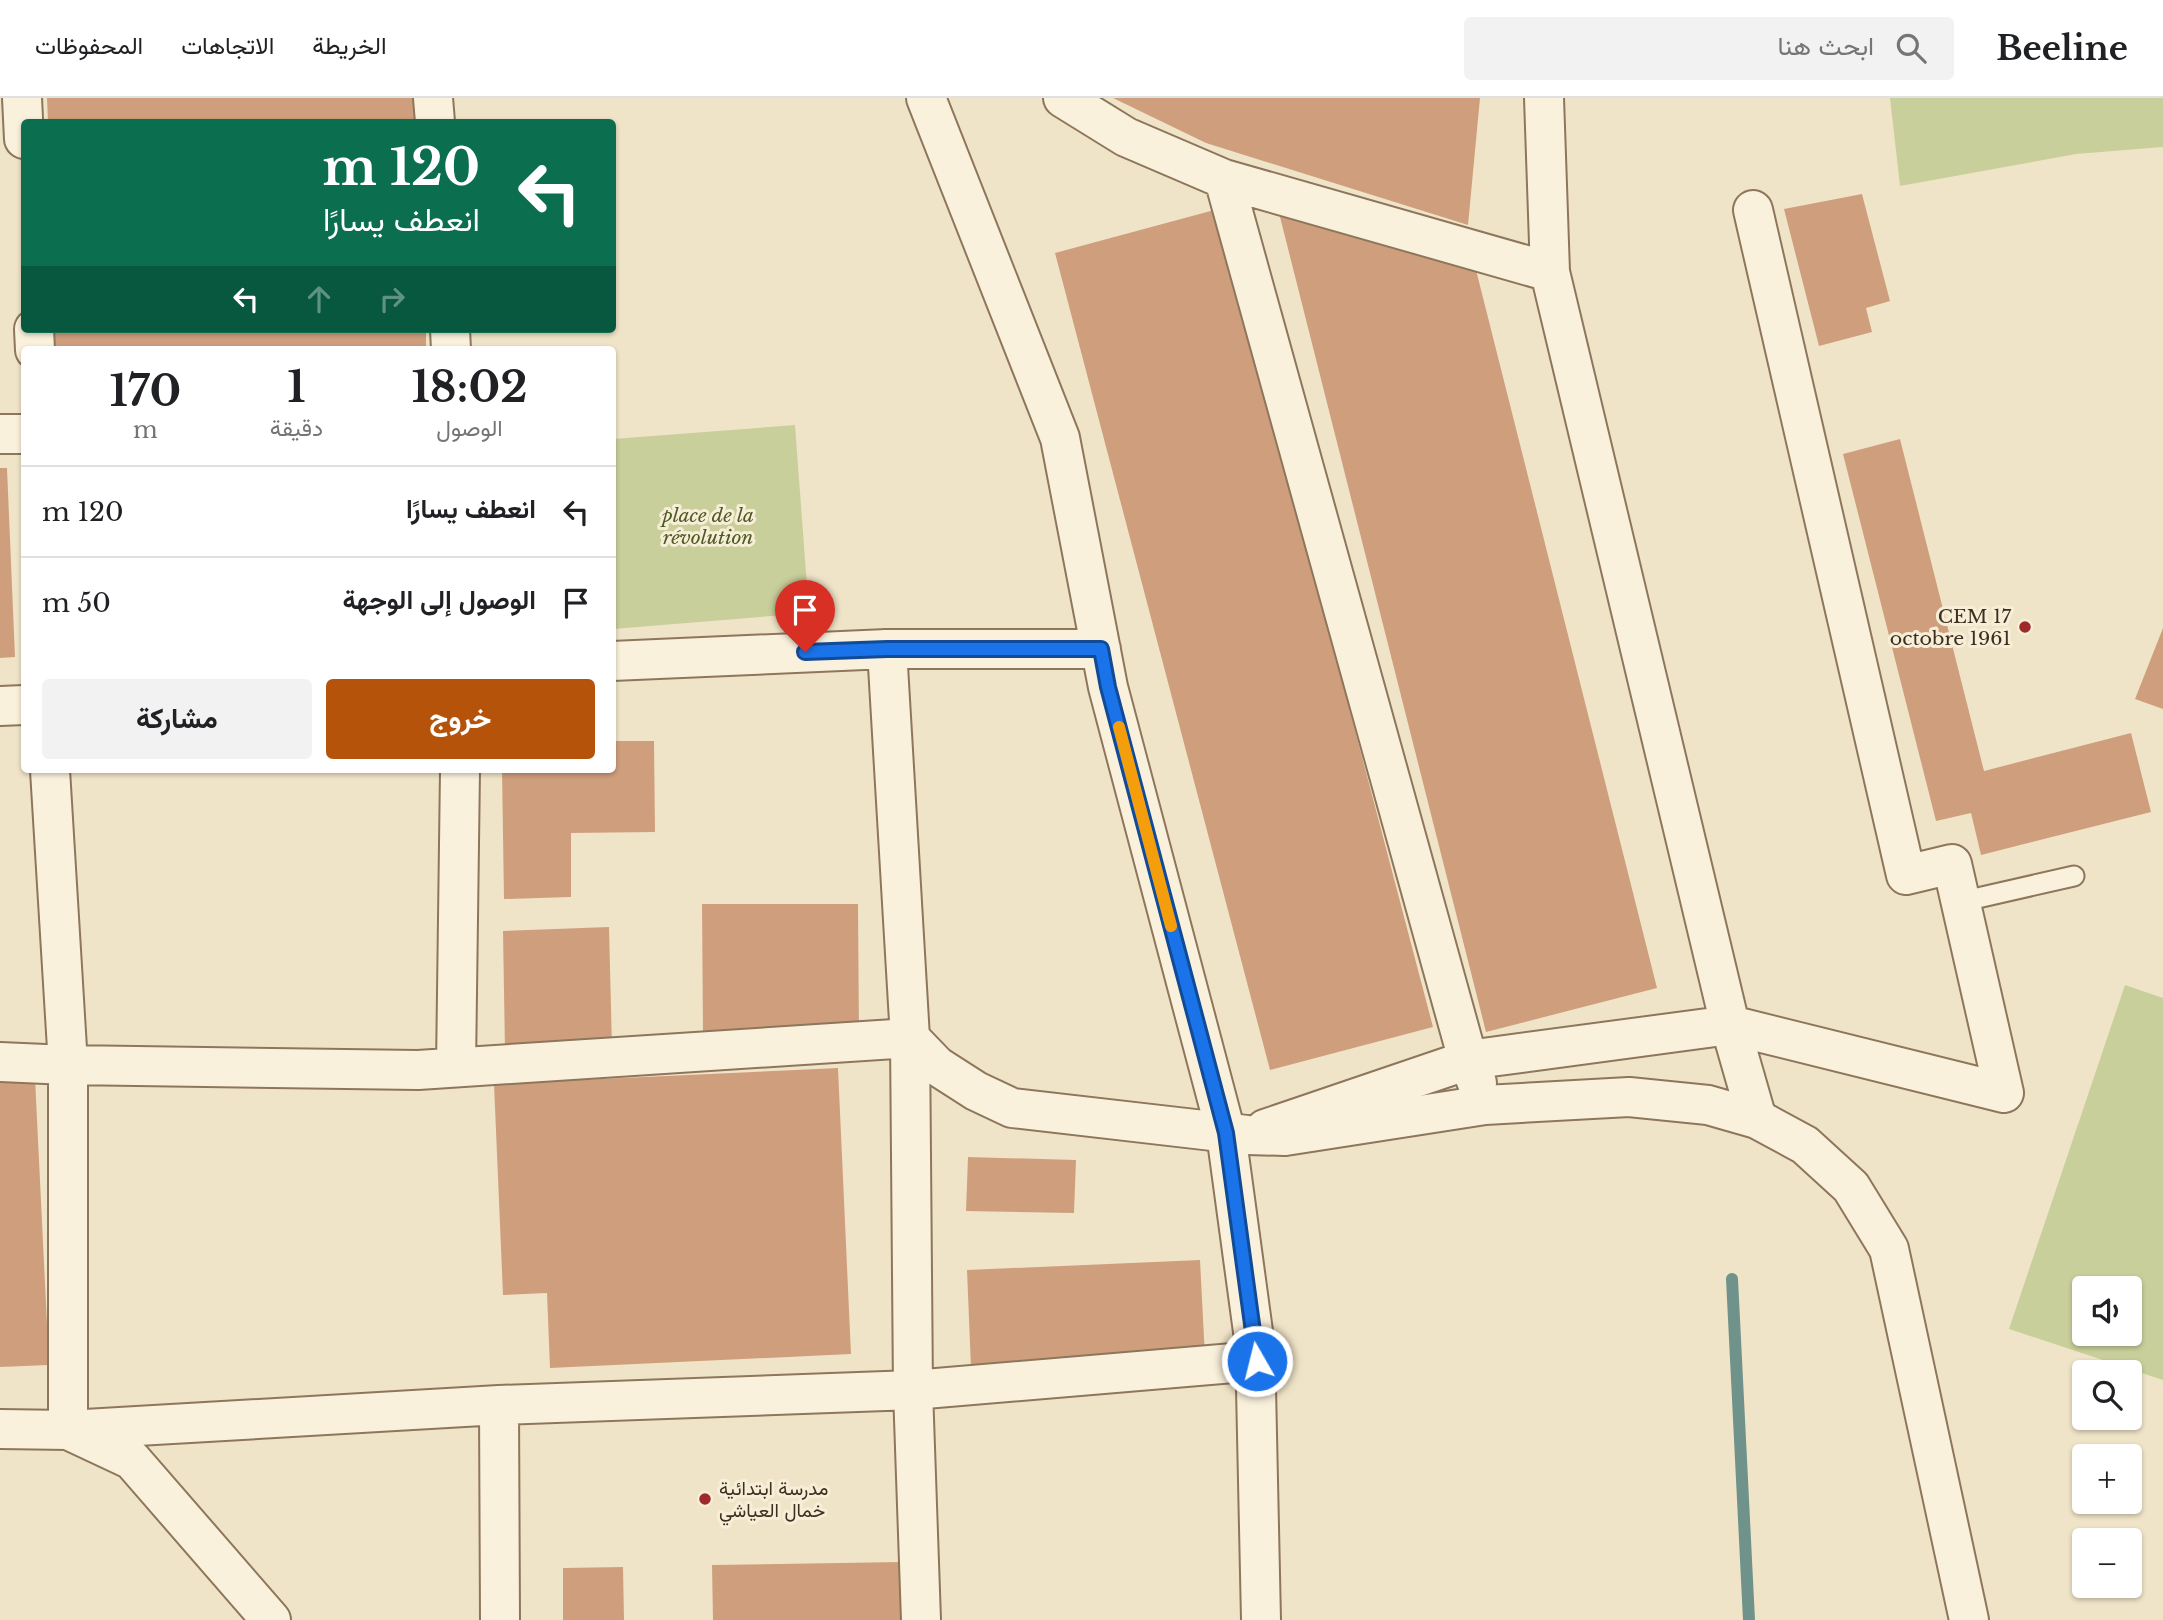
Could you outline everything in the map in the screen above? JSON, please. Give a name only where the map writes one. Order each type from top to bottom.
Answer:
[{"type":"street","points":[[22,98],[23,119]]},
{"type":"street","points":[[433,98],[435,119]]},
{"type":"street","points":[[926,98],[1060,438],[1108,687],[1236,1134],[1257,1361],[1261,1620]]},
{"type":"street","points":[[1063,98],[1126,137],[1224,179],[1550,272]]},
{"type":"street","points":[[1544,98],[1550,272],[1730,1026],[1757,1119]]},
{"type":"street","points":[[1224,179],[1468,1060],[1485,1105]]},
{"type":"street","points":[[1236,1134],[1468,1060],[1730,1026],[2004,1093],[1952,864],[1906,875],[1754,210]]},
{"type":"street","points":[[0,434],[21,434]]},
{"type":"street","points":[[616,661],[887,649],[1101,649]]},
{"type":"street","points":[[887,649],[910,1038],[913,1390],[921,1620]]},
{"type":"street","points":[[0,706],[21,705]]},
{"type":"street","points":[[50,773],[68,1065],[68,1430]]},
{"type":"street","points":[[456,1067],[460,773]]},
{"type":"street","points":[[0,1062],[418,1070],[910,1038],[937,1066],[976,1091],[1012,1108],[1236,1134],[1285,1136],[1485,1105],[1629,1097],[1708,1105],[1757,1119],[1805,1144],[1851,1187],[1889,1249],[1969,1620]]},
{"type":"street","points":[[0,1429],[68,1430],[499,1405],[913,1390],[1257,1361]]},
{"type":"street","points":[[499,1405],[500,1620]]},
{"type":"street","points":[[68,1430],[132,1460],[271,1620]]},
{"type":"lane","points":[[1960,902],[2074,876]]},
{"type":"green space","points":[[1890,98],[2163,98],[2163,147],[2076,154],[1900,186]]},
{"type":"green space","name":"place de la révolution","points":[[795,425],[809,613],[616,629],[616,439]]},
{"type":"green space","points":[[2125,985],[2163,998],[2163,1380],[2142,1373],[2142,1360],[2103,1360],[2009,1329]]},
{"type":"building","points":[[47,98],[419,98],[420,119],[48,119]]},
{"type":"building","points":[[1113,98],[1480,98],[1468,225],[1206,143]]},
{"type":"building","points":[[1862,194],[1890,301],[1866,308],[1872,332],[1819,346],[1784,209]]},
{"type":"building","points":[[1218,209],[1433,1027],[1270,1070],[1055,253]]},
{"type":"building","points":[[1278,209],[1473,258],[1657,988],[1486,1032]]},
{"type":"building","points":[[54,333],[426,333],[426,346],[54,346]]},
{"type":"building","points":[[1900,439],[1984,771],[2131,733],[2151,812],[1981,855],[1971,813],[1936,821],[1843,454]]},
{"type":"building","points":[[0,468],[7,468],[15,657],[0,658]]},
{"type":"building","points":[[2163,628],[2163,709],[2135,699]]},
{"type":"building","points":[[616,741],[654,741],[655,832],[571,833],[571,897],[504,899],[502,773],[616,773]]},
{"type":"building","points":[[702,904],[858,904],[859,1035],[703,1036]]},
{"type":"building","points":[[609,927],[612,1048],[505,1051],[503,931]]},
{"type":"building","points":[[838,1068],[851,1354],[550,1368],[547,1293],[503,1295],[494,1084]]},
{"type":"building","points":[[35,1078],[49,1365],[0,1367],[0,1079]]},
{"type":"building","points":[[968,1157],[1076,1160],[1074,1213],[966,1211]]},
{"type":"building","points":[[1200,1260],[1205,1357],[971,1368],[967,1270]]},
{"type":"building","points":[[902,1562],[903,1620],[713,1620],[712,1565]]},
{"type":"building","points":[[623,1567],[624,1620],[563,1620],[563,1568]]},
{"type":"waterway","points":[[1732,1279],[1749,1620]]},
{"type":"slow traffic","points":[[1119,727],[1171,926]]},
{"type":"place","name":"CEM 17 octobre 1961","points":[[2025,627]]},
{"type":"place","name":"مدرسة ابتدائية خمال العياشي","points":[[705,1499]]},
{"type":"route","points":[[805,652],[887,649],[1101,649],[1108,687],[1226,1133],[1257,1361]]}]
